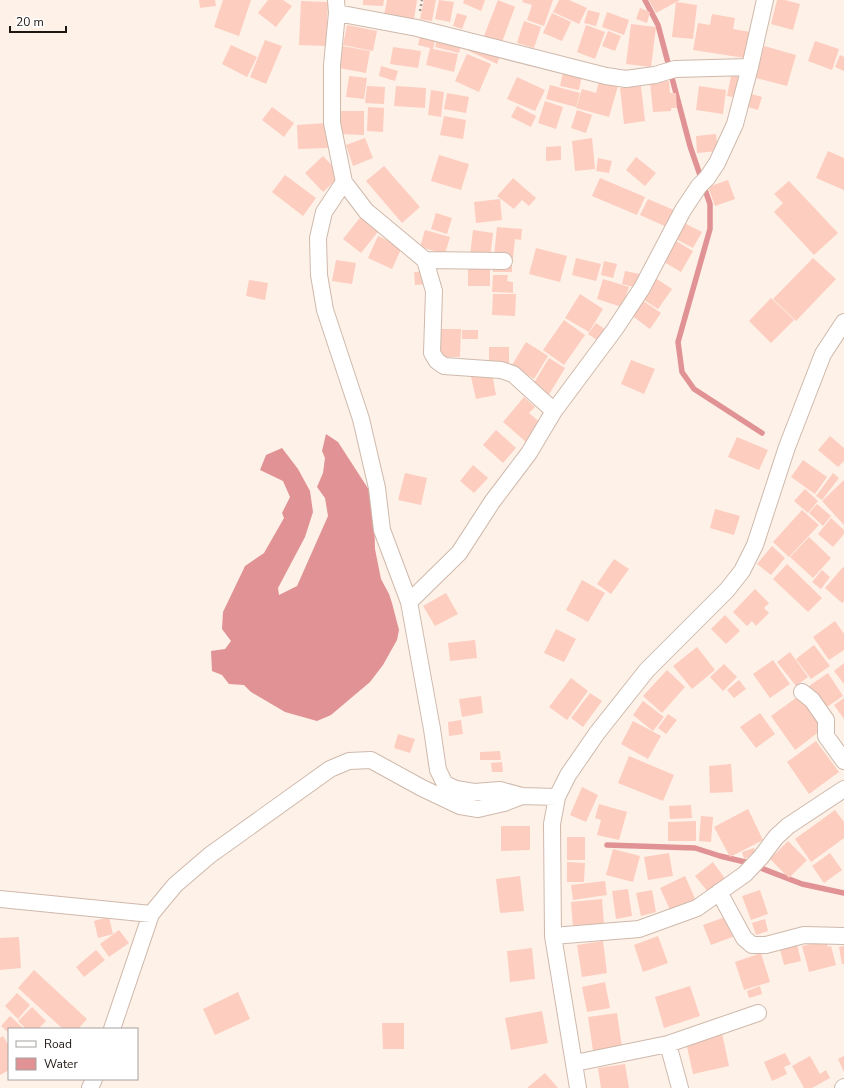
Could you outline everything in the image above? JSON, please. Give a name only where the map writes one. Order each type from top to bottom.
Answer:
[{"type":"street","points":[[409,602],[459,552],[492,502],[529,453],[554,411],[615,329],[642,288],[683,210],[717,163],[735,124],[765,0]]},
{"type":"street","points":[[554,411],[513,374],[501,370],[444,366],[437,361],[432,353],[434,291],[425,260],[366,211],[344,182],[332,123],[332,65],[337,7],[606,76],[626,79],[655,75],[669,71],[750,67]]},
{"type":"street","points":[[344,182],[324,212],[318,238],[319,275],[325,310],[361,419],[377,488],[382,530],[409,602],[438,770],[445,784],[456,789],[474,792],[500,790],[522,796],[557,797]]},
{"type":"street","points":[[425,260],[504,261]]},
{"type":"street","points":[[578,1088],[553,936],[552,824],[557,797],[568,775],[597,733],[647,670],[727,590],[742,571],[755,545],[787,447],[823,354],[844,322]]},
{"type":"street","points":[[802,692],[812,700],[826,720],[826,736],[844,760]]},
{"type":"street","points":[[112,1028],[151,914],[175,885],[210,855],[330,769],[349,761],[371,760],[422,788],[460,806],[478,809],[504,803],[522,796]]},
{"type":"street","points":[[553,936],[640,929],[697,908],[745,874],[761,857],[776,837],[788,826],[844,789]]},
{"type":"street","points":[[719,892],[744,938],[752,945],[766,945],[804,935],[844,936]]},
{"type":"street","points":[[0,898],[151,914]]},
{"type":"street","points":[[575,1063],[668,1044],[758,1013]]},
{"type":"street","points":[[668,1044],[680,1088]]},
{"type":"water","points":[[326,434],[338,442],[371,493],[374,510],[375,549],[381,579],[389,594],[399,630],[397,640],[383,665],[370,682],[331,715],[317,721],[285,712],[251,692],[244,685],[229,684],[222,675],[212,671],[211,651],[225,649],[231,641],[222,629],[223,612],[245,566],[264,553],[284,518],[282,513],[290,497],[283,481],[260,470],[266,455],[282,448],[298,469],[310,491],[313,512],[305,537],[278,588],[279,595],[297,586],[328,516],[325,498],[317,487],[323,473],[325,458],[322,451]]},
{"type":"building","points":[[199,0],[215,0],[216,6],[200,8]]},
{"type":"building","points":[[223,0],[251,0],[239,36],[214,27]]},
{"type":"building","points":[[268,0],[283,0],[292,6],[276,27],[258,13]]},
{"type":"building","points":[[363,0],[384,0],[383,6],[363,5]]},
{"type":"building","points":[[387,0],[417,0],[414,19],[384,15]]},
{"type":"building","points":[[424,0],[436,0],[432,21],[420,19]]},
{"type":"building","points":[[439,0],[454,2],[450,22],[435,19]]},
{"type":"building","points":[[464,0],[485,0],[481,11],[463,3]]},
{"type":"building","points":[[498,0],[515,7],[502,42],[484,36]]},
{"type":"building","points":[[523,0],[553,0],[544,26],[527,20],[532,5],[522,2]]},
{"type":"building","points":[[559,0],[569,0],[587,8],[579,24],[553,12]]},
{"type":"building","points":[[649,0],[680,0],[656,13]]},
{"type":"building","points":[[777,0],[785,0],[800,4],[793,30],[771,24]]},
{"type":"building","points":[[301,1],[328,2],[326,46],[299,45]]},
{"type":"building","points":[[676,2],[697,5],[693,39],[672,37]]},
{"type":"building","points":[[640,8],[650,12],[647,23],[636,19]]},
{"type":"building","points":[[588,10],[600,13],[596,26],[584,23]]},
{"type":"building","points":[[607,12],[629,20],[624,35],[602,27]]},
{"type":"building","points":[[457,13],[467,16],[462,29],[453,26]]},
{"type":"building","points":[[552,13],[571,22],[562,41],[543,33]]},
{"type":"building","points":[[712,14],[735,18],[733,29],[750,32],[745,58],[693,50],[698,23],[710,25]]},
{"type":"building","points":[[524,21],[541,27],[534,48],[517,43]]},
{"type":"building","points":[[631,24],[656,27],[651,67],[626,64]]},
{"type":"building","points":[[347,25],[377,31],[373,51],[343,45]]},
{"type":"building","points":[[586,25],[605,32],[595,59],[577,52]]},
{"type":"building","points":[[608,31],[621,36],[615,51],[602,46]]},
{"type":"building","points":[[421,33],[436,37],[433,49],[458,54],[454,72],[426,65],[430,48],[418,45]]},
{"type":"building","points":[[437,39],[461,45],[459,53],[435,47]]},
{"type":"building","points":[[265,40],[282,46],[266,84],[250,77]]},
{"type":"building","points":[[815,41],[839,49],[832,70],[808,61]]},
{"type":"building","points":[[470,43],[500,56],[497,64],[467,50]]},
{"type":"building","points":[[231,45],[257,57],[247,77],[222,64]]},
{"type":"building","points":[[342,46],[370,51],[366,73],[339,68]]},
{"type":"building","points":[[764,46],[796,55],[787,86],[756,78]]},
{"type":"building","points":[[393,47],[421,51],[418,68],[390,64]]},
{"type":"building","points":[[467,54],[491,64],[479,92],[455,81]]},
{"type":"building","points":[[840,55],[844,57],[844,71],[835,67]]},
{"type":"building","points":[[381,66],[398,71],[395,81],[379,76]]},
{"type":"building","points":[[732,71],[743,73],[738,98],[727,96]]},
{"type":"building","points":[[563,72],[582,75],[579,90],[560,86]]},
{"type":"building","points":[[349,76],[367,78],[364,99],[346,97]]},
{"type":"building","points":[[517,77],[545,90],[535,111],[507,99]]},
{"type":"building","points":[[599,81],[618,86],[609,117],[576,108],[582,89],[596,93]]},
{"type":"building","points":[[669,81],[670,93],[676,93],[677,108],[671,108],[671,111],[653,112],[650,82]]},
{"type":"building","points":[[550,85],[580,93],[576,107],[546,99]]},
{"type":"building","points":[[367,86],[385,87],[384,104],[365,103]]},
{"type":"building","points":[[396,86],[426,88],[425,108],[394,106]]},
{"type":"building","points":[[641,86],[645,121],[624,124],[620,88]]},
{"type":"building","points":[[699,86],[726,90],[723,114],[696,110]]},
{"type":"building","points":[[431,90],[444,92],[441,117],[428,115]]},
{"type":"building","points":[[447,93],[469,97],[466,113],[444,109]]},
{"type":"building","points":[[751,94],[762,97],[758,110],[748,107]]},
{"type":"building","points":[[545,101],[563,107],[556,129],[538,123]]},
{"type":"building","points":[[517,106],[536,116],[531,127],[511,117]]},
{"type":"building","points":[[272,107],[294,123],[284,137],[262,120]]},
{"type":"building","points":[[368,107],[384,108],[383,132],[367,131]]},
{"type":"building","points":[[577,110],[592,115],[586,133],[571,128]]},
{"type":"building","points":[[341,111],[364,111],[364,135],[341,134]]},
{"type":"building","points":[[444,116],[466,120],[463,139],[440,135]]},
{"type":"building","points":[[327,123],[328,148],[298,149],[297,125]]},
{"type":"building","points":[[716,134],[718,151],[697,153],[696,136]]},
{"type":"building","points":[[365,138],[373,158],[353,166],[346,145]]},
{"type":"building","points":[[592,138],[595,169],[575,171],[572,141]]},
{"type":"building","points":[[561,146],[561,160],[546,161],[546,147]]},
{"type":"building","points":[[828,151],[844,158],[844,190],[816,178]]},
{"type":"building","points":[[439,155],[469,164],[461,190],[431,181]]},
{"type":"building","points":[[323,156],[341,175],[323,192],[305,173]]},
{"type":"building","points":[[636,157],[656,173],[645,186],[626,170]]},
{"type":"building","points":[[598,158],[612,161],[609,173],[596,171]]},
{"type":"building","points":[[384,166],[420,207],[402,223],[366,181]]},
{"type":"building","points":[[285,175],[316,198],[303,216],[272,192]]},
{"type":"building","points":[[513,178],[536,198],[529,206],[522,200],[514,209],[497,196]]},
{"type":"building","points":[[600,178],[645,197],[637,215],[592,196]]},
{"type":"building","points":[[728,180],[735,199],[715,206],[708,187]]},
{"type":"building","points":[[789,181],[838,233],[814,255],[774,212],[783,203],[774,194]]},
{"type":"building","points":[[500,199],[502,220],[476,223],[474,202]]},
{"type":"building","points":[[648,199],[676,211],[669,228],[640,215]]},
{"type":"building","points":[[436,213],[452,218],[447,234],[431,229]]},
{"type":"building","points":[[362,215],[380,229],[361,253],[343,239]]},
{"type":"building","points":[[684,223],[702,232],[693,248],[676,239]]},
{"type":"building","points":[[497,227],[522,229],[521,240],[515,239],[513,258],[494,256]]},
{"type":"building","points":[[425,230],[450,237],[445,254],[420,247]]},
{"type":"building","points":[[473,230],[493,233],[490,259],[470,256]]},
{"type":"building","points":[[378,236],[402,247],[392,269],[368,258]]},
{"type":"building","points":[[676,241],[693,251],[681,272],[664,262]]},
{"type":"building","points":[[536,248],[567,256],[560,282],[529,274]]},
{"type":"building","points":[[576,258],[601,264],[596,281],[572,275]]},
{"type":"building","points":[[813,258],[836,279],[796,321],[773,299]]},
{"type":"building","points":[[336,260],[356,263],[352,284],[332,281]]},
{"type":"building","points":[[604,261],[617,264],[613,278],[601,275]]},
{"type":"building","points":[[512,263],[512,272],[493,272],[492,264]]},
{"type":"building","points":[[468,265],[490,265],[490,286],[468,286]]},
{"type":"building","points":[[427,271],[428,284],[415,285],[414,272]]},
{"type":"building","points":[[625,271],[640,274],[637,288],[622,284]]},
{"type":"building","points":[[493,275],[508,275],[507,281],[513,282],[513,293],[492,292]]},
{"type":"building","points":[[654,277],[672,289],[658,309],[641,298]]},
{"type":"building","points":[[603,279],[629,287],[622,307],[597,299]]},
{"type":"building","points":[[249,280],[268,283],[265,300],[246,296]]},
{"type":"building","points":[[493,294],[516,294],[515,316],[492,315]]},
{"type":"building","points":[[580,294],[603,309],[589,332],[565,318]]},
{"type":"building","points":[[771,298],[794,320],[771,343],[749,321]]},
{"type":"building","points":[[642,300],[661,313],[650,329],[631,315]]},
{"type":"building","points":[[564,320],[585,335],[564,365],[543,350]]},
{"type":"building","points":[[596,323],[609,332],[601,343],[588,334]]},
{"type":"building","points":[[439,329],[461,329],[460,357],[438,357]]},
{"type":"building","points":[[462,330],[478,330],[478,339],[462,339]]},
{"type":"building","points":[[526,342],[548,356],[534,379],[512,365]]},
{"type":"building","points":[[489,347],[509,347],[509,363],[489,364]]},
{"type":"building","points":[[549,358],[565,368],[548,396],[532,386]]},
{"type":"building","points":[[631,360],[655,369],[644,394],[621,384]]},
{"type":"building","points":[[492,373],[496,395],[476,399],[471,377]]},
{"type":"building","points":[[524,397],[535,407],[529,413],[542,424],[526,442],[503,422]]},
{"type":"building","points":[[496,430],[516,448],[503,463],[483,445]]},
{"type":"building","points":[[830,436],[844,448],[844,461],[838,467],[818,450]]},
{"type":"building","points":[[737,437],[768,450],[759,470],[728,457]]},
{"type":"building","points":[[803,460],[827,477],[815,494],[791,477]]},
{"type":"building","points":[[473,465],[488,478],[474,493],[460,481]]},
{"type":"building","points":[[405,473],[427,478],[421,505],[398,500]]},
{"type":"building","points":[[833,473],[839,478],[822,500],[816,496]]},
{"type":"building","points":[[844,480],[844,525],[822,501]]},
{"type":"building","points":[[805,489],[818,501],[808,513],[794,501]]},
{"type":"building","points":[[817,504],[831,516],[823,526],[809,513]]},
{"type":"building","points":[[715,509],[740,516],[734,535],[710,528]]},
{"type":"building","points":[[802,510],[819,525],[789,557],[773,542]]},
{"type":"building","points":[[831,518],[844,530],[844,534],[833,547],[818,534]]},
{"type":"building","points":[[809,537],[831,558],[813,578],[790,557]]},
{"type":"building","points":[[772,546],[785,558],[771,575],[757,564]]},
{"type":"building","points":[[614,559],[629,569],[611,594],[597,584]]},
{"type":"building","points":[[787,564],[822,598],[808,612],[773,579]]},
{"type":"building","points":[[843,567],[844,601],[842,603],[825,588]]},
{"type":"building","points":[[822,570],[830,577],[821,589],[812,582]]},
{"type":"building","points":[[582,580],[605,593],[588,622],[566,610]]},
{"type":"building","points":[[755,589],[769,603],[764,608],[769,613],[756,626],[752,621],[747,626],[733,612]]},
{"type":"building","points":[[446,593],[458,614],[435,626],[423,606]]},
{"type":"building","points":[[725,615],[740,631],[726,644],[711,629]]},
{"type":"building","points":[[835,621],[844,634],[844,650],[829,660],[813,637]]},
{"type":"building","points":[[556,629],[576,639],[564,662],[544,653]]},
{"type":"building","points":[[475,640],[477,658],[450,661],[448,643]]},
{"type":"building","points":[[814,645],[830,666],[811,679],[796,659]]},
{"type":"building","points":[[697,647],[715,670],[692,689],[673,666]]},
{"type":"building","points":[[790,652],[808,677],[796,686],[777,662]]},
{"type":"building","points":[[773,660],[790,684],[770,698],[753,674]]},
{"type":"building","points":[[844,663],[844,684],[834,671]]},
{"type":"building","points":[[724,664],[737,677],[723,691],[710,677]]},
{"type":"building","points":[[667,670],[685,687],[662,713],[643,696]]},
{"type":"building","points":[[828,673],[843,696],[824,709],[809,686]]},
{"type":"building","points":[[571,678],[588,691],[567,720],[549,707]]},
{"type":"building","points":[[739,680],[746,689],[734,698],[727,690]]},
{"type":"building","points":[[590,693],[602,701],[583,727],[571,718]]},
{"type":"building","points":[[800,695],[824,728],[795,750],[771,716]]},
{"type":"building","points":[[481,696],[483,713],[462,717],[459,699]]},
{"type":"building","points":[[844,698],[844,719],[834,705]]},
{"type":"building","points":[[643,701],[664,717],[653,731],[633,715]]},
{"type":"building","points":[[760,713],[775,734],[756,748],[740,727]]},
{"type":"building","points":[[668,714],[677,720],[666,734],[658,728]]},
{"type":"building","points":[[461,720],[463,734],[449,736],[448,722]]},
{"type":"building","points":[[633,721],[661,736],[648,759],[621,744]]},
{"type":"building","points":[[398,734],[415,739],[410,753],[394,748]]},
{"type":"building","points":[[816,741],[839,772],[809,794],[787,762]]},
{"type":"building","points":[[500,751],[501,760],[480,760],[480,752]]},
{"type":"building","points":[[629,756],[674,775],[663,801],[618,783]]},
{"type":"building","points":[[502,762],[503,772],[492,772],[491,763]]},
{"type":"building","points":[[731,764],[733,792],[710,793],[709,766]]},
{"type":"building","points":[[582,787],[598,795],[586,822],[570,815]]},
{"type":"building","points":[[599,804],[627,812],[619,840],[597,835],[601,820],[595,818]]},
{"type":"building","points":[[691,805],[692,818],[670,819],[669,806]]},
{"type":"building","points":[[748,809],[763,840],[730,857],[714,827]]},
{"type":"building","points":[[835,810],[844,822],[844,838],[811,862],[795,839]]},
{"type":"building","points":[[701,816],[713,817],[711,842],[699,841]]},
{"type":"building","points":[[696,821],[696,841],[668,841],[668,822]]},
{"type":"building","points":[[501,826],[530,826],[530,850],[501,851]]},
{"type":"building","points":[[567,837],[585,837],[585,860],[567,860]]},
{"type":"building","points":[[788,841],[807,860],[789,878],[770,859]]},
{"type":"building","points":[[754,848],[756,854],[744,859],[742,852]]},
{"type":"building","points":[[613,849],[640,856],[633,882],[606,875]]},
{"type":"building","points":[[669,853],[673,876],[648,880],[644,857]]},
{"type":"building","points":[[830,853],[842,870],[824,883],[812,866]]},
{"type":"building","points":[[567,862],[585,863],[584,882],[567,882]]},
{"type":"building","points":[[713,862],[726,880],[709,893],[695,876]]},
{"type":"building","points":[[520,876],[524,911],[500,913],[496,879]]},
{"type":"building","points":[[685,876],[697,903],[672,914],[660,888]]},
{"type":"building","points":[[605,881],[607,895],[573,900],[571,885]]},
{"type":"building","points":[[628,889],[632,916],[616,919],[612,891]]},
{"type":"building","points":[[652,890],[656,912],[641,916],[636,893]]},
{"type":"building","points":[[760,890],[768,914],[751,920],[742,896]]},
{"type":"building","points":[[602,899],[604,924],[573,927],[571,902]]},
{"type":"building","points":[[728,916],[735,936],[711,945],[703,925]]},
{"type":"building","points":[[109,917],[113,934],[98,938],[94,921]]},
{"type":"building","points":[[765,919],[768,931],[756,935],[752,923]]},
{"type":"building","points":[[119,930],[129,943],[109,957],[100,944]]},
{"type":"building","points":[[658,936],[668,963],[643,972],[634,945]]},
{"type":"building","points":[[19,937],[21,968],[0,970],[0,938]]},
{"type":"building","points":[[796,940],[801,961],[784,965],[779,945]]},
{"type":"building","points":[[826,940],[828,947],[831,946],[836,965],[809,972],[802,946]]},
{"type":"building","points":[[603,941],[607,973],[582,977],[577,945]]},
{"type":"building","points":[[844,946],[844,964],[842,964],[839,947]]},
{"type":"building","points":[[532,948],[535,979],[510,982],[507,951]]},
{"type":"building","points":[[96,950],[105,960],[84,977],[76,967]]},
{"type":"building","points":[[761,953],[770,982],[744,990],[735,962]]},
{"type":"building","points":[[34,970],[87,1019],[79,1028],[62,1028],[18,988]]},
{"type":"building","points":[[605,982],[610,1008],[587,1012],[582,987]]},
{"type":"building","points":[[690,986],[700,1016],[664,1028],[655,997]]},
{"type":"building","points":[[760,986],[762,994],[749,998],[747,991]]},
{"type":"building","points":[[238,992],[250,1019],[215,1035],[203,1009]]},
{"type":"building","points":[[17,993],[30,1005],[18,1019],[5,1006]]},
{"type":"building","points":[[32,1007],[46,1021],[39,1028],[25,1028],[18,1021]]},
{"type":"building","points":[[542,1011],[548,1043],[511,1050],[505,1018]]},
{"type":"building","points":[[617,1013],[622,1047],[593,1051],[588,1017]]},
{"type":"building","points":[[10,1016],[23,1028],[8,1028],[8,1032],[1,1026]]},
{"type":"building","points":[[382,1023],[404,1023],[404,1049],[383,1049]]},
{"type":"building","points":[[722,1033],[729,1066],[693,1074],[686,1042]]},
{"type":"building","points":[[3,1036],[8,1044],[8,1071],[0,1075],[0,1038]]},
{"type":"building","points":[[785,1053],[791,1064],[784,1067],[787,1074],[772,1081],[764,1062]]},
{"type":"building","points":[[810,1056],[820,1074],[826,1070],[830,1078],[812,1088],[804,1088],[792,1066]]},
{"type":"building","points":[[844,1056],[844,1072],[838,1059]]},
{"type":"building","points":[[625,1064],[629,1088],[601,1088],[598,1068]]},
{"type":"building","points":[[545,1073],[558,1088],[527,1088]]},
{"type":"waterway","points":[[645,0],[658,25],[690,146],[710,204],[710,229],[678,342],[682,372],[694,389],[762,433]]},
{"type":"waterway","points":[[607,845],[695,848],[745,862],[802,884],[844,893]]}]
